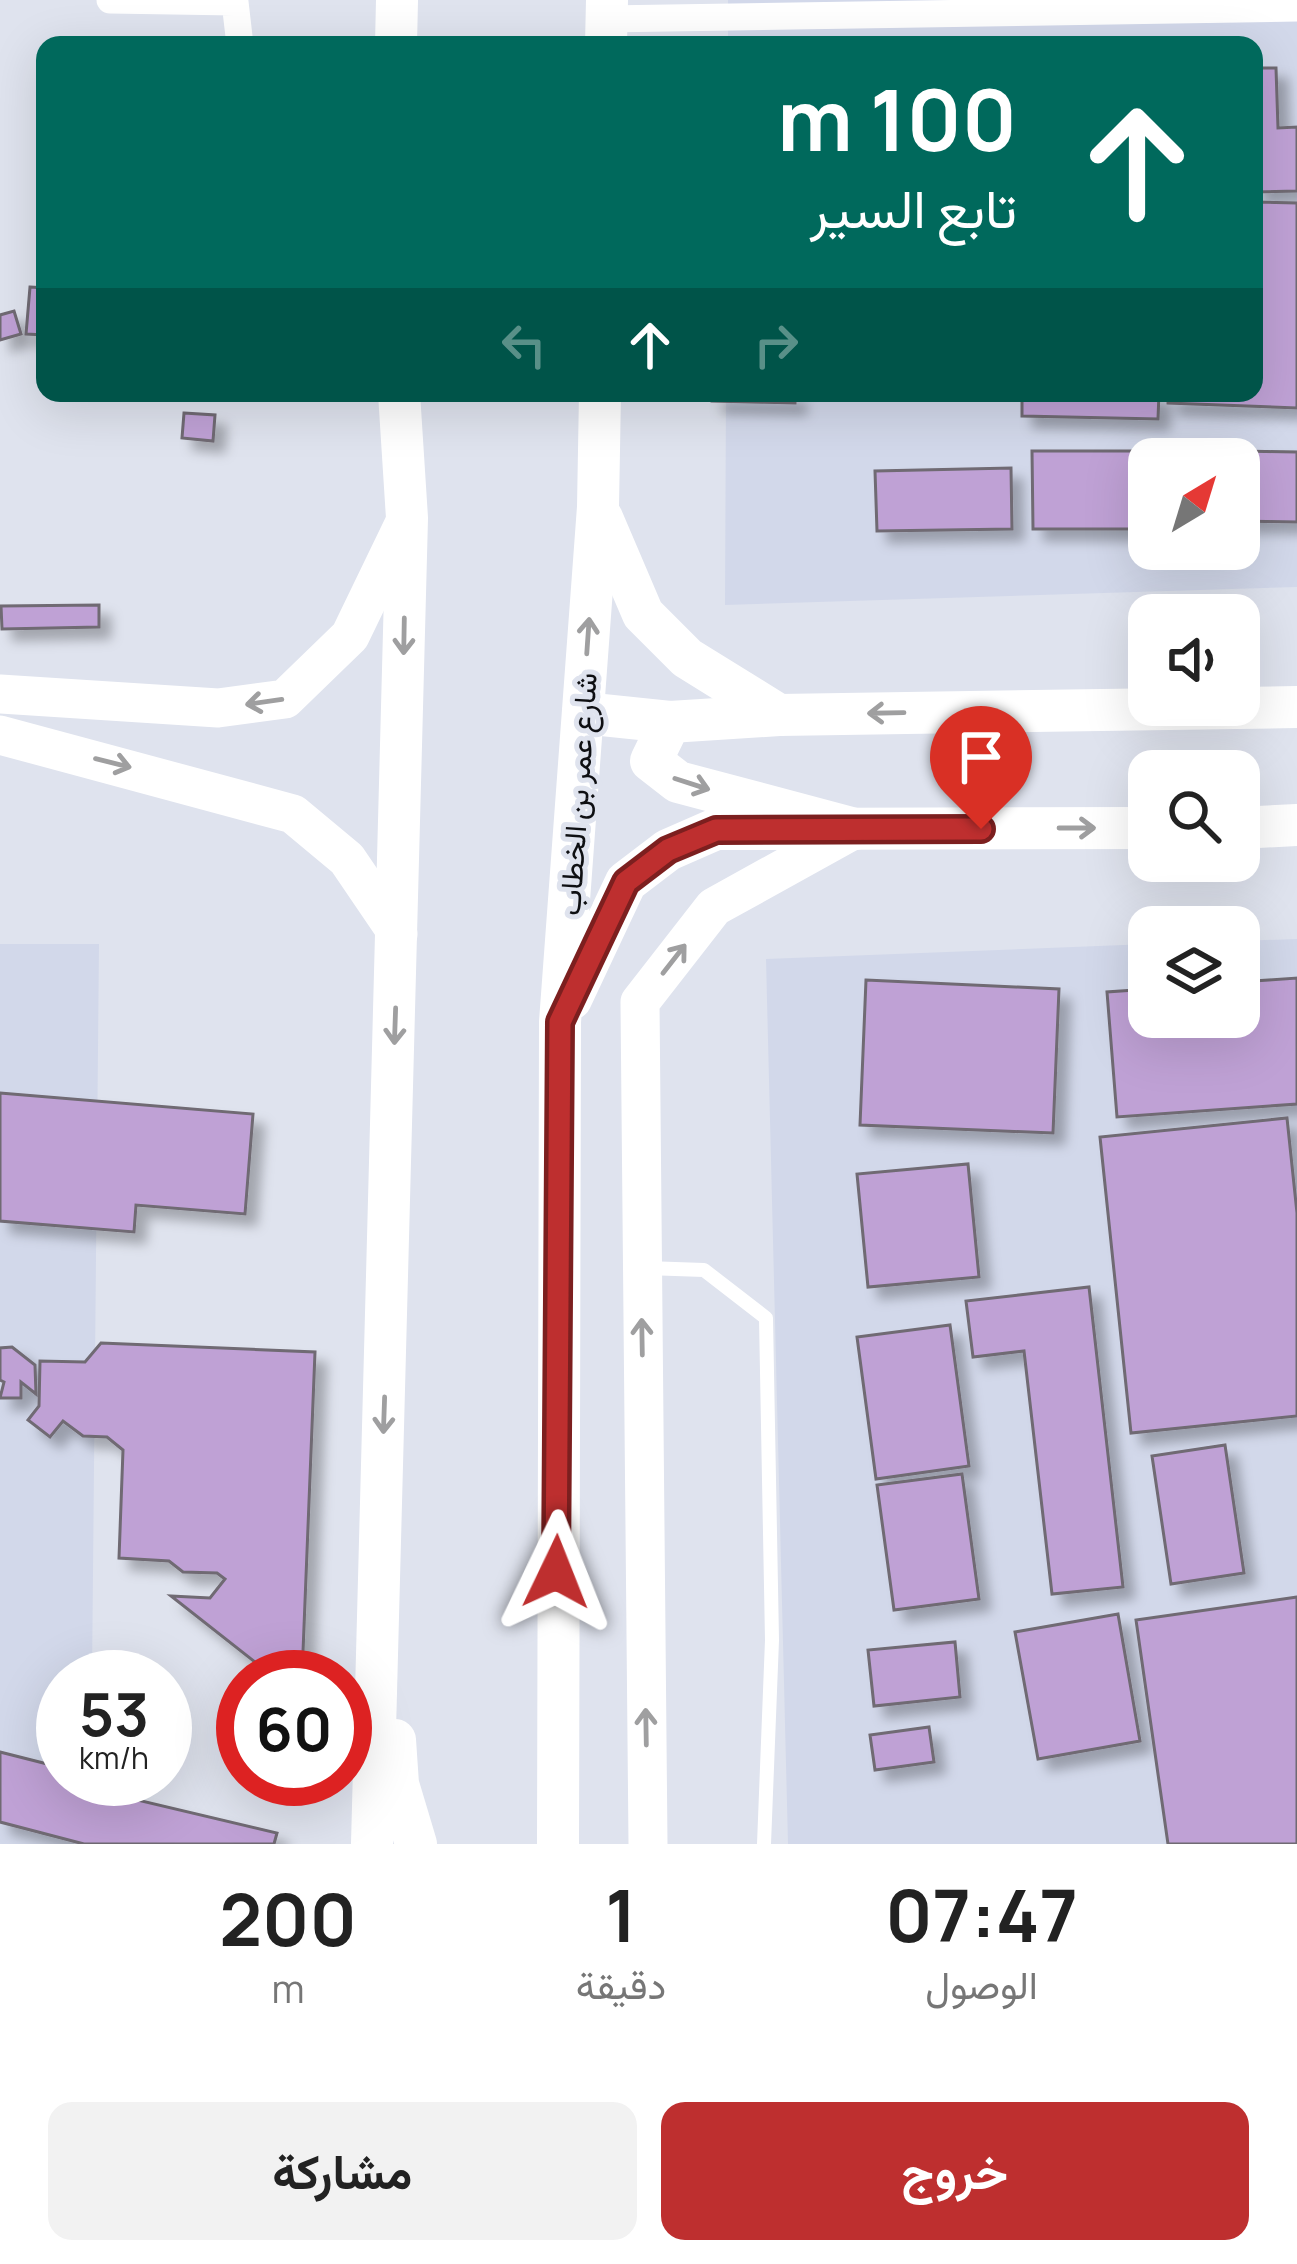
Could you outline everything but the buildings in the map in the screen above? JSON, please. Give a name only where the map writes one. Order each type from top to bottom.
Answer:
[{"type":"main road","points":[[396,36],[398,0]]},
{"type":"main road","points":[[372,1844],[406,518],[400,402]]},
{"type":"main road","name":"شارع عمر بن الخطاب","points":[[558,1844],[560,1022],[598,507],[600,402]]},
{"type":"main road","points":[[598,507],[643,614],[687,658],[779,715]]},
{"type":"main road","points":[[583,713],[670,722],[779,715],[1297,707]]},
{"type":"main road","points":[[670,722],[651,761],[678,782],[855,829]]},
{"type":"main road","points":[[1260,827],[1297,825]]},
{"type":"main road","points":[[560,1022],[626,882],[668,850],[716,830],[1128,828]]},
{"type":"main road","points":[[524,1844],[544,1806],[559,1525]]},
{"type":"main road","points":[[380,1553],[398,1784],[416,1844]]},
{"type":"street","points":[[110,0],[236,2],[238,36]]},
{"type":"street","points":[[606,21],[1297,8]]},
{"type":"street","points":[[0,694],[218,708],[286,699],[350,636],[406,518]]},
{"type":"street","points":[[0,735],[293,814],[347,859],[398,934]]},
{"type":"street","points":[[648,1844],[640,1002],[714,907],[855,829]]},
{"type":"lane","points":[[641,1268],[704,1270],[766,1318],[772,1640],[764,1844]]},
{"type":"shaded area","points":[[728,0],[1297,0],[1297,587],[725,605],[726,402],[1263,402],[1263,36],[728,36]]},
{"type":"shaded area","points":[[1297,939],[1297,1844],[788,1844],[766,959],[1128,945],[1128,1038],[1260,1038],[1260,940]]},
{"type":"shaded area","points":[[0,944],[99,944],[92,1650],[36,1650],[36,1806],[91,1806],[90,1844],[0,1844]]},
{"type":"route","points":[[556,1572],[560,1022],[626,882],[668,850],[716,830],[981,829]]}]
